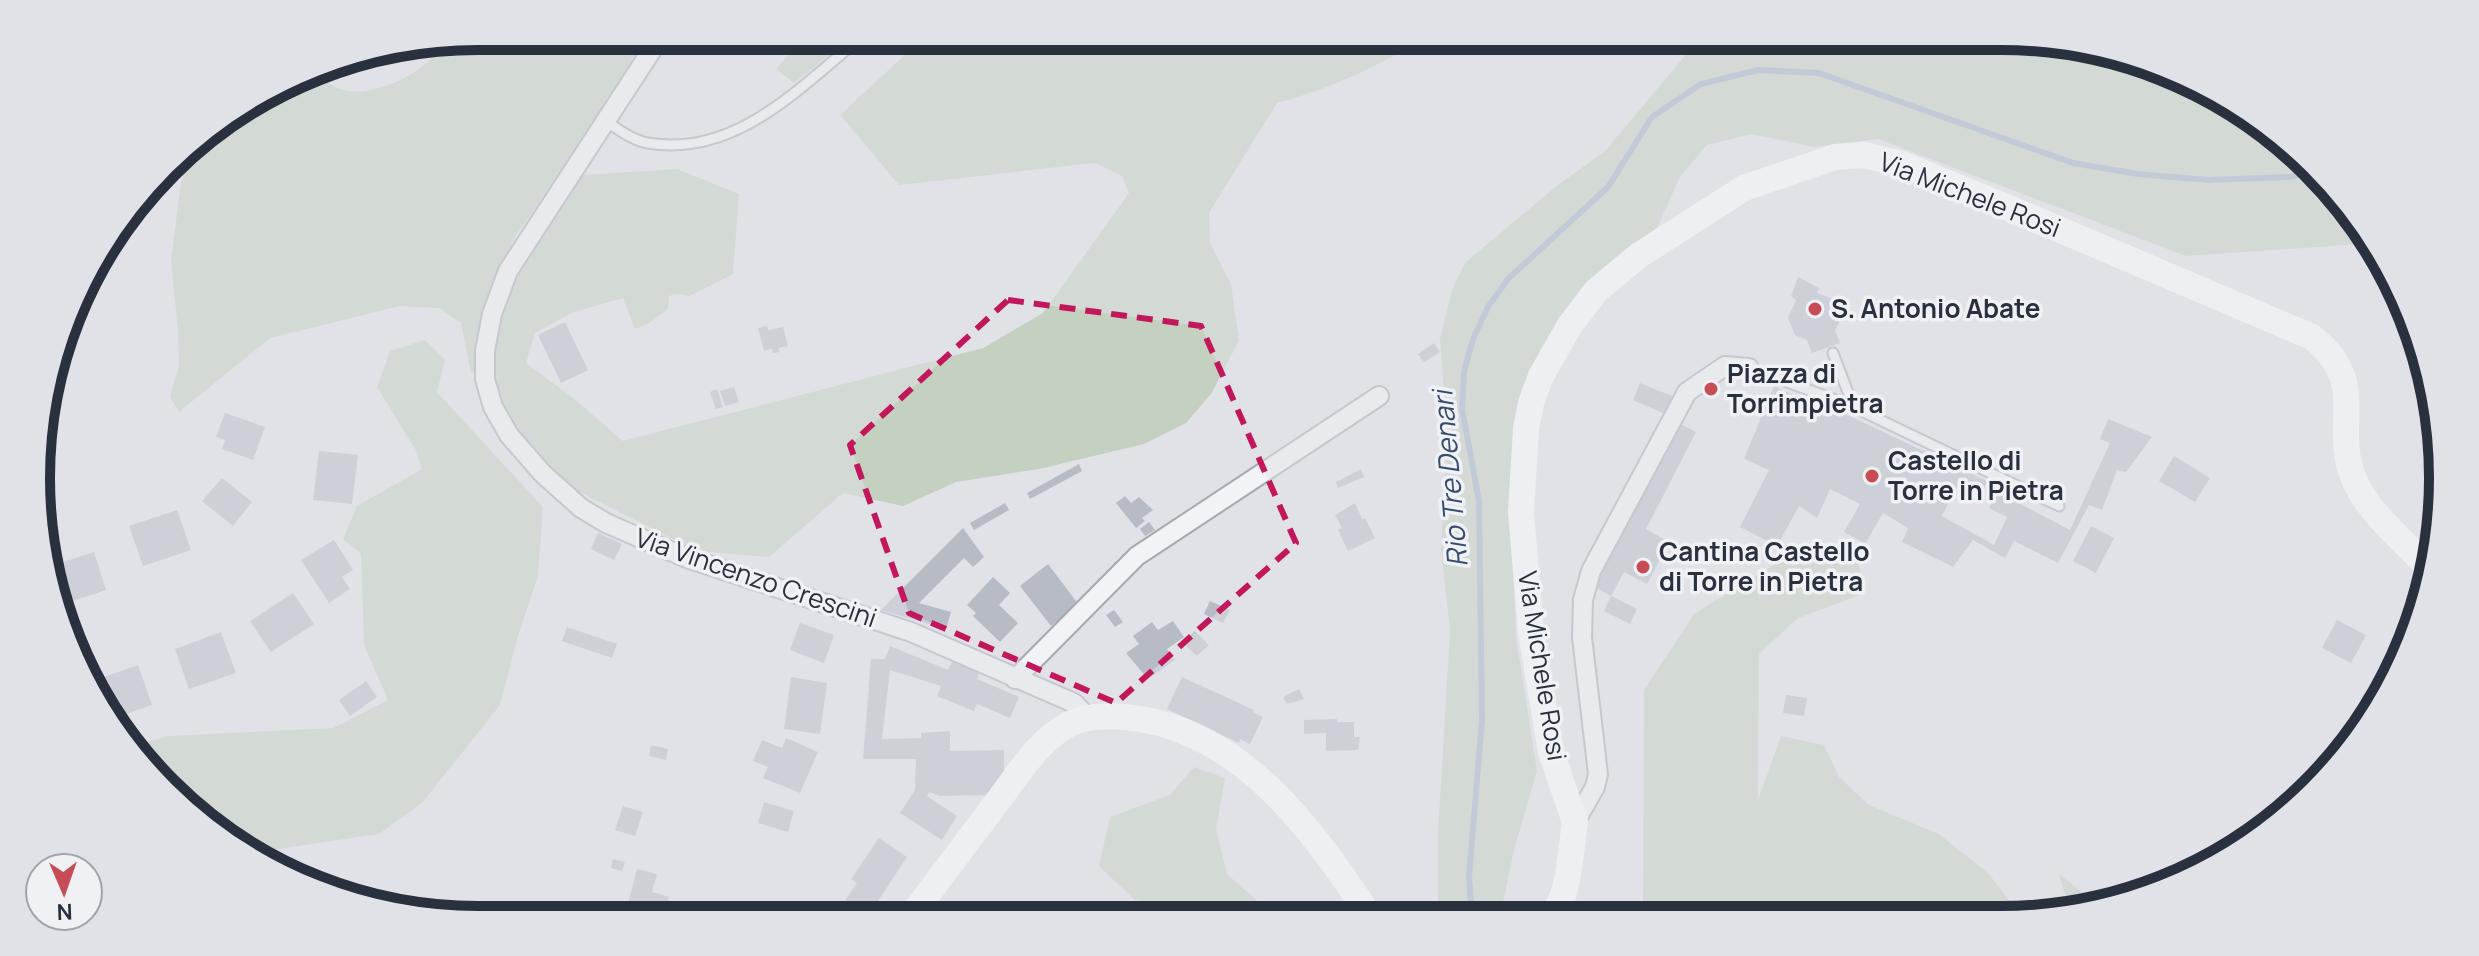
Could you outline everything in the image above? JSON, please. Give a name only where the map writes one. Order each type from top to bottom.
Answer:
[{"type":"street","name":"Via Vincenzo Crescini","points":[[652,50],[520,250],[495,303],[486,341],[485,379],[493,407],[509,435],[542,473],[581,508],[636,537],[684,557],[911,632],[1074,703],[1088,718]]},
{"type":"street","name":"Via Michele Rosi","points":[[1558,906],[1568,876],[1575,822],[1547,732],[1531,632],[1521,512],[1526,429],[1531,403],[1558,342],[1581,308],[1613,275],[1744,188],[1835,157],[1864,155],[1902,164],[2312,337],[2330,353],[2345,382],[2348,400],[2347,458],[2354,480],[2372,507],[2421,560]]},
{"type":"street","points":[[1575,822],[1595,787],[1599,766],[1582,637],[1583,600],[1591,571],[1687,392],[1725,366],[1749,368]]},
{"type":"street","points":[[1015,679],[1137,556],[1379,396]]},
{"type":"street","points":[[919,906],[1037,750],[1064,727],[1088,718],[1118,716],[1155,722],[1190,735],[1235,761],[1275,792],[1300,817],[1363,906]]},
{"type":"lane","points":[[604,120],[625,134],[647,143],[701,142],[723,137],[762,116],[845,50]]},
{"type":"lane","points":[[1833,353],[1849,395],[1847,404]]},
{"type":"lane","points":[[1749,368],[1847,404],[2059,506]]},
{"type":"highlighted area","points":[[1008,300],[1201,326],[1296,543],[1116,703],[909,613],[850,445]]},
{"type":"green space","points":[[638,50],[604,107],[515,237],[488,296],[482,324],[479,371],[471,373],[461,323],[439,308],[399,306],[270,338],[179,412],[170,397],[179,365],[171,261],[181,182],[188,163],[240,122],[289,94],[323,80],[340,89],[353,91],[383,87],[413,73],[436,53]]},
{"type":"green space","points":[[793,50],[836,50],[794,83],[776,69]]},
{"type":"green space","points":[[910,50],[1404,50],[1355,75],[1277,103],[1209,213],[1210,243],[1231,284],[1239,341],[1211,394],[1186,423],[1144,444],[1039,469],[956,482],[903,506],[843,493],[769,557],[696,551],[560,482],[515,432],[490,385],[490,343],[512,274],[583,175],[677,169],[739,194],[733,274],[689,296],[669,296],[668,309],[648,324],[635,329],[623,298],[571,313],[535,333],[526,363],[623,441],[983,348],[1043,313],[1129,193],[1122,176],[1095,163],[899,185],[840,115]]},
{"type":"green space","points":[[1689,50],[2001,50],[2057,54],[2112,65],[2190,94],[2262,138],[2304,175],[2341,217],[2360,244],[2186,256],[1878,139],[1814,147],[1751,134],[1707,145],[1680,177],[1657,228],[1580,294],[1540,350],[1525,392],[1511,490],[1516,636],[1537,771],[1514,850],[1502,906],[1438,906],[1438,834],[1450,631],[1441,549],[1447,434],[1440,338],[1452,290],[1465,263],[1558,185],[1605,151]]},
{"type":"green space","points":[[425,340],[445,360],[437,392],[543,507],[538,576],[500,705],[422,803],[379,834],[267,851],[217,818],[175,781],[142,743],[169,736],[333,728],[388,700],[364,645],[361,554],[343,539],[357,506],[422,469],[415,449],[377,387],[390,351]]},
{"type":"green space","points":[[1794,552],[1857,557],[1865,593],[1798,618],[1759,654],[1758,800],[1781,736],[1824,745],[1839,777],[1869,805],[1939,834],[1989,874],[2013,906],[1643,906],[1644,690],[1694,614]]},
{"type":"green space","points":[[2372,691],[2347,731],[2363,694]]},
{"type":"green space","points":[[1194,767],[1225,778],[1216,829],[1227,874],[1263,906],[1172,906],[1135,900],[1099,866],[1110,817],[1170,795]]},
{"type":"green space","points":[[2059,874],[2089,897],[2067,901]]},
{"type":"building","name":"S. Antonio Abate","points":[[1798,277],[1819,288],[1817,293],[1835,300],[1842,317],[1835,330],[1840,343],[1812,353],[1807,340],[1795,335],[1788,318],[1796,300],[1791,296]]},
{"type":"building","points":[[565,322],[588,370],[561,383],[538,335]]},
{"type":"building","points":[[767,326],[768,330],[783,327],[788,346],[778,348],[780,352],[773,353],[772,349],[764,351],[758,328]]},
{"type":"building","points":[[1434,343],[1440,352],[1424,362],[1418,354]]},
{"type":"building","points":[[1640,383],[1672,396],[1665,414],[1633,400]]},
{"type":"building","name":"Castello di Torre in Pietra","points":[[1774,386],[1818,407],[1820,402],[1987,481],[1981,497],[1957,486],[1942,516],[1994,545],[2007,517],[1989,508],[1997,492],[2070,530],[2110,443],[2100,439],[2108,419],[2152,437],[2126,472],[2117,470],[2102,510],[2089,505],[2058,563],[2014,541],[2005,558],[1973,540],[1953,567],[1902,542],[1908,528],[1883,513],[1865,544],[1844,532],[1860,504],[1830,489],[1817,518],[1799,506],[1777,546],[1740,527],[1769,470],[1744,459]]},
{"type":"building","points":[[734,387],[739,402],[725,406],[720,391]]},
{"type":"building","points":[[717,389],[723,407],[716,409],[710,392]]},
{"type":"building","points":[[225,413],[265,427],[253,460],[222,449],[225,440],[216,437]]},
{"type":"building","points":[[1679,423],[1696,432],[1646,529],[1669,542],[1647,584],[1624,572],[1611,596],[1594,587]]},
{"type":"building","points":[[319,451],[358,455],[352,504],[313,500]]},
{"type":"building","points":[[2174,456],[2210,478],[2195,502],[2159,481]]},
{"type":"building","points":[[1079,464],[1082,471],[1030,499],[1027,493]]},
{"type":"building","points":[[1361,469],[1364,477],[1338,488],[1336,482]]},
{"type":"building","points":[[222,478],[252,502],[233,526],[202,501]]},
{"type":"building","points":[[1125,496],[1131,503],[1139,497],[1153,510],[1142,518],[1145,521],[1136,528],[1116,503]]},
{"type":"building","points":[[1005,503],[1009,510],[974,530],[970,523]]},
{"type":"building","points":[[1355,503],[1375,538],[1348,551],[1335,515]]},
{"type":"building","points":[[177,510],[191,550],[143,566],[129,526]]},
{"type":"building","points":[[1149,522],[1155,530],[1145,536],[1140,529]]},
{"type":"building","points":[[2091,526],[2114,538],[2096,573],[2073,561]]},
{"type":"building","points":[[963,528],[984,557],[973,567],[964,558],[919,603],[951,612],[946,629],[881,610]]},
{"type":"building","points":[[598,533],[622,544],[614,560],[591,549]]},
{"type":"building","points":[[334,540],[353,570],[342,577],[350,589],[329,603],[301,560]]},
{"type":"building","points":[[94,552],[106,590],[69,602],[59,564]]},
{"type":"building","points":[[1048,564],[1079,605],[1051,626],[1020,586]]},
{"type":"building","points":[[993,577],[1010,593],[999,605],[1018,623],[1000,642],[973,616],[976,613],[967,605]]},
{"type":"building","points":[[293,593],[314,624],[271,652],[250,621]]},
{"type":"building","points":[[1611,596],[1637,609],[1630,624],[1604,611]]},
{"type":"building","points":[[1210,601],[1230,610],[1223,623],[1204,614]]},
{"type":"building","points":[[1114,610],[1123,622],[1115,627],[1106,615]]},
{"type":"building","points":[[2337,620],[2366,635],[2351,663],[2322,648]]},
{"type":"building","points":[[1173,621],[1184,637],[1167,649],[1175,660],[1148,679],[1126,653],[1139,644],[1133,636],[1152,622],[1158,630]]},
{"type":"building","points":[[800,623],[834,635],[824,663],[790,650]]},
{"type":"building","points":[[567,627],[617,644],[612,658],[562,641]]},
{"type":"building","points":[[1195,631],[1209,645],[1197,656],[1183,643]]},
{"type":"building","points":[[221,632],[236,673],[189,689],[175,649]]},
{"type":"building","points":[[890,646],[948,670],[953,660],[980,671],[977,679],[1019,697],[1010,718],[977,704],[974,711],[937,696],[941,686],[890,670],[882,739],[921,738],[921,733],[950,731],[950,751],[1004,750],[1004,777],[992,795],[940,796],[929,792],[927,796],[957,816],[942,840],[900,813],[915,790],[916,759],[863,759],[871,659],[885,659]]},
{"type":"building","points":[[138,665],[152,705],[122,716],[100,679]]},
{"type":"building","points":[[791,677],[827,683],[820,734],[784,729]]},
{"type":"building","points":[[1182,677],[1263,717],[1250,744],[1240,739],[1239,743],[1167,709]]},
{"type":"building","points":[[366,681],[377,697],[350,716],[339,700]]},
{"type":"building","points":[[1299,689],[1304,699],[1287,704],[1283,697]]},
{"type":"building","points":[[1786,695],[1807,698],[1804,716],[1783,713]]},
{"type":"building","points":[[1337,719],[1337,722],[1354,722],[1354,737],[1360,737],[1358,750],[1326,751],[1326,733],[1304,734],[1304,720]]},
{"type":"building","points":[[786,738],[818,752],[800,793],[763,778],[768,767],[753,761],[762,740],[782,748]]},
{"type":"building","points":[[651,745],[668,749],[666,760],[649,756]]},
{"type":"building","points":[[764,802],[794,811],[788,832],[758,823]]},
{"type":"building","points":[[623,806],[643,812],[635,836],[615,830]]},
{"type":"building","points":[[879,838],[907,857],[875,906],[842,906],[857,883],[851,879]]},
{"type":"building","points":[[613,859],[625,862],[622,871],[611,868]]},
{"type":"building","points":[[637,869],[657,874],[652,892],[669,897],[667,906],[628,906]]},
{"type":"waterway","name":"Rio Tre Denari","points":[[1471,906],[1469,878],[1482,719],[1479,501],[1462,409],[1464,372],[1473,339],[1488,307],[1508,279],[1608,187],[1652,117],[1701,84],[1758,70],[1819,73],[2073,163],[2138,174],[2209,180],[2289,177],[2302,174]]},
{"type":"place","name":"S. Antonio Abate","points":[[1815,309]]},
{"type":"place","name":"Piazza di Torrimpietra","points":[[1711,389]]},
{"type":"place","name":"Castello di Torre in Pietra","points":[[1872,476]]},
{"type":"place","name":"Cantina Castello di Torre in Pietra","points":[[1643,567]]}]
